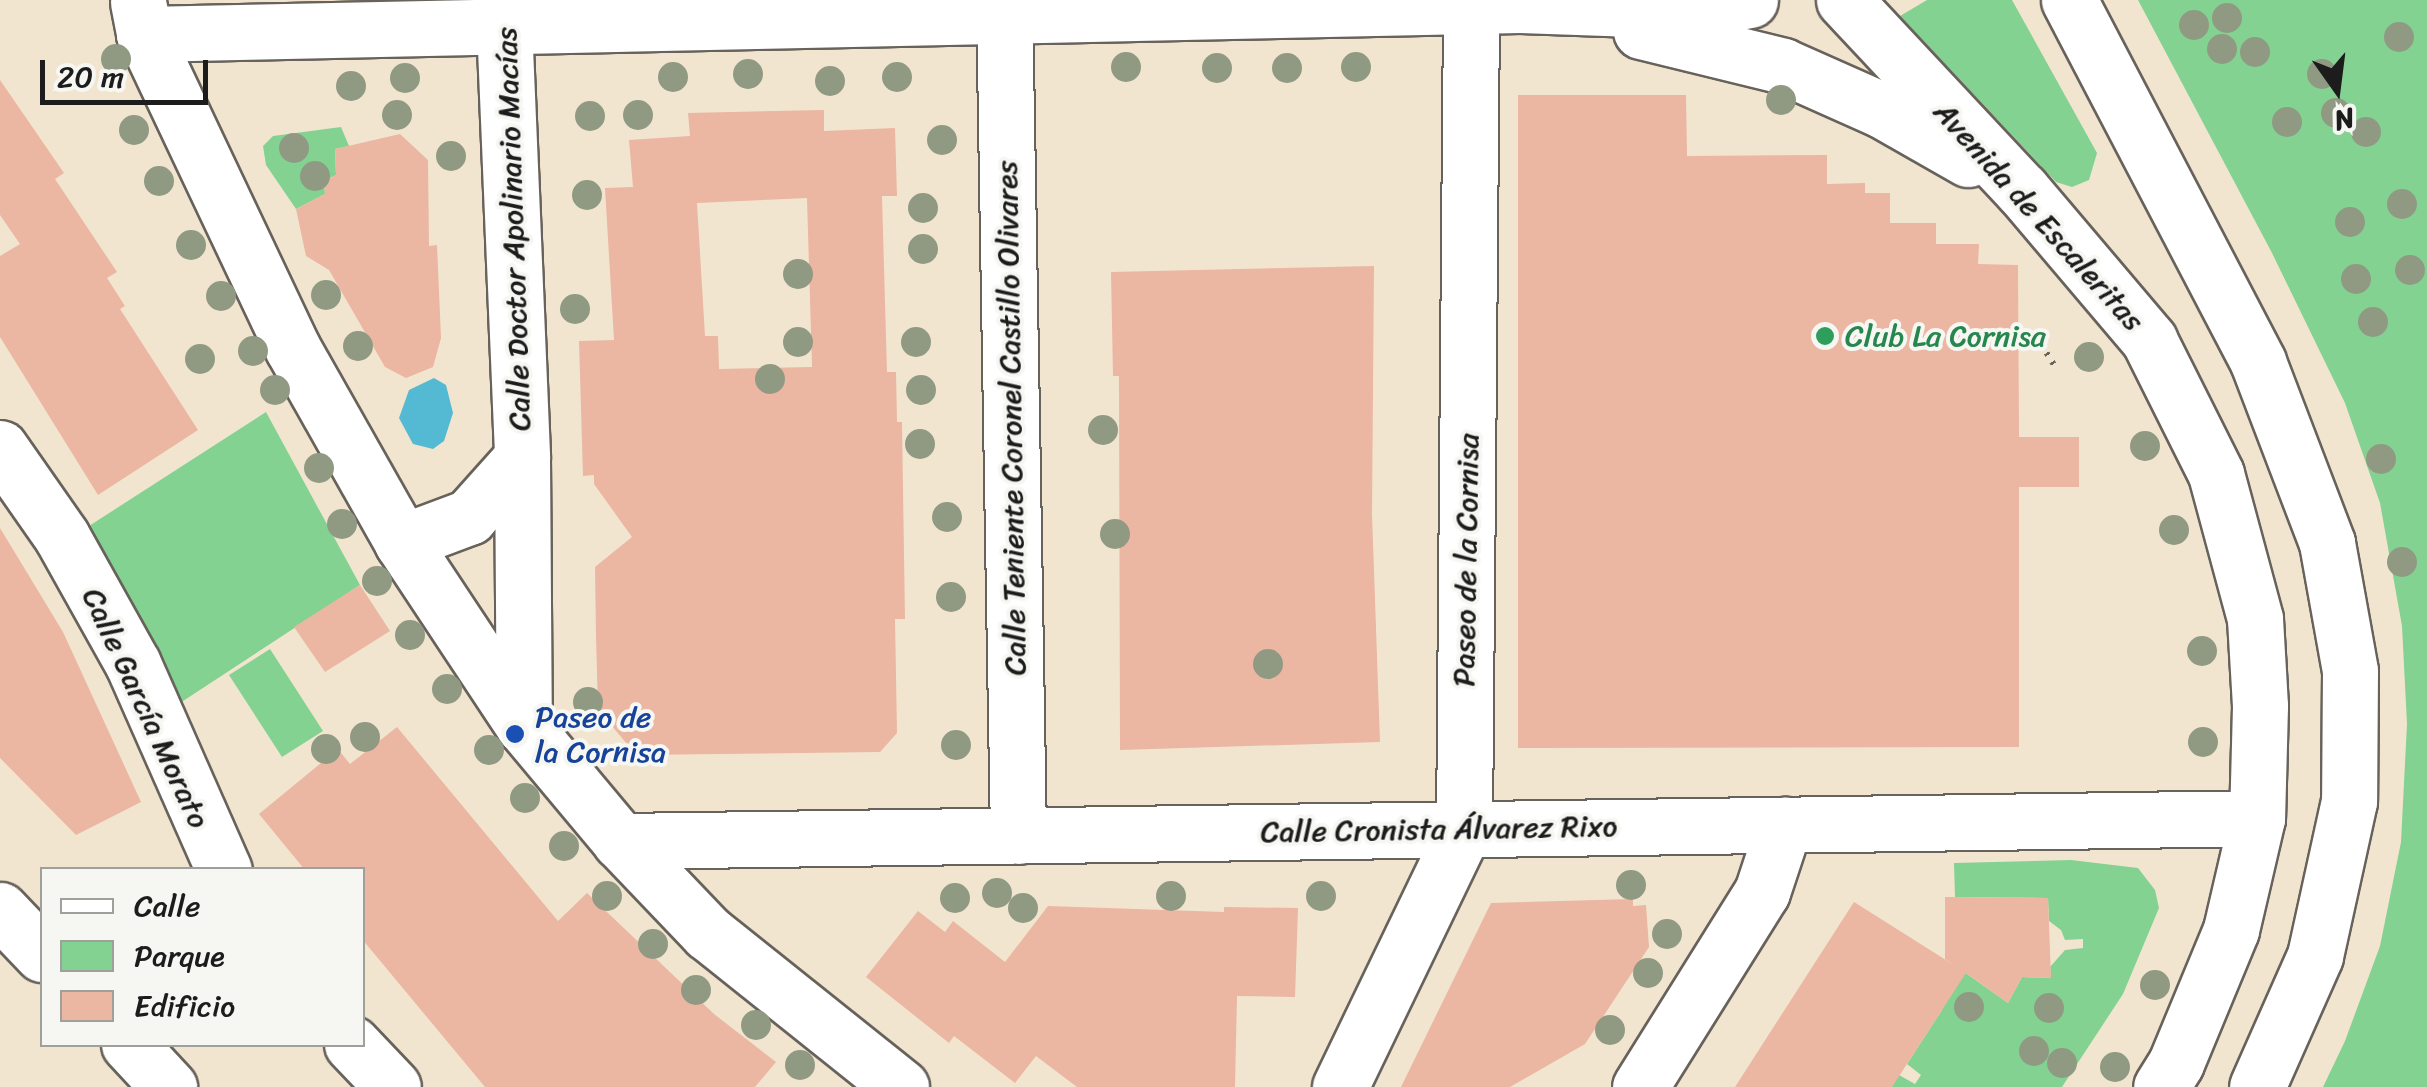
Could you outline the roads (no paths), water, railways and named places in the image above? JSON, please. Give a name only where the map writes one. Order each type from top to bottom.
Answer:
[{"type":"street","points":[[901,1087],[708,933],[620,841],[524,726],[402,542],[293,349],[141,17],[1004,6],[1496,5],[1690,11],[1750,0]]},
{"type":"street","name":"Avenida de Escaleritas","points":[[1844,0],[2022,190],[2149,340],[2216,474],[2255,619],[2260,706],[2257,818],[2231,930],[2176,1064],[2161,1087]]},
{"type":"street","points":[[2069,0],[2258,362],[2327,543],[2350,671],[2349,801],[2319,937],[2257,1087]]},
{"type":"street","points":[[1496,5],[1746,54],[1783,66],[1882,110],[2022,190]]},
{"type":"street","name":"Paseo de la Cornisa","points":[[1340,1087],[1464,829],[1496,5]]},
{"type":"street","name":"Calle Teniente Coronel Castillo Olivares","points":[[1004,6],[1018,836]]},
{"type":"street","name":"Calle Doctor Apolinario Macías","points":[[504,14],[522,458],[524,726]]},
{"type":"street","name":"Calle García Morato","points":[[0,448],[62,537],[132,664],[195,813],[222,867]]},
{"type":"street","name":"Calle Doctor Apolinario Macías","points":[[402,542],[469,518],[522,458]]},
{"type":"street","name":"Calle Cronista Álvarez Rixo","points":[[620,841],[2257,818]]},
{"type":"street","points":[[1640,1087],[1762,892],[1784,824]]},
{"type":"street","points":[[0,910],[40,952]]},
{"type":"street","points":[[131,1047],[169,1087]]},
{"type":"street","points":[[355,1047],[393,1087]]},
{"type":"water","points":[[434,378],[446,385],[453,413],[444,441],[433,449],[413,444],[399,418],[409,390]]},
{"type":"place","name":"Club La Cornisa","points":[[1825,336]]},
{"type":"place","name":"Paseo de la Cornisa","points":[[515,734]]}]
